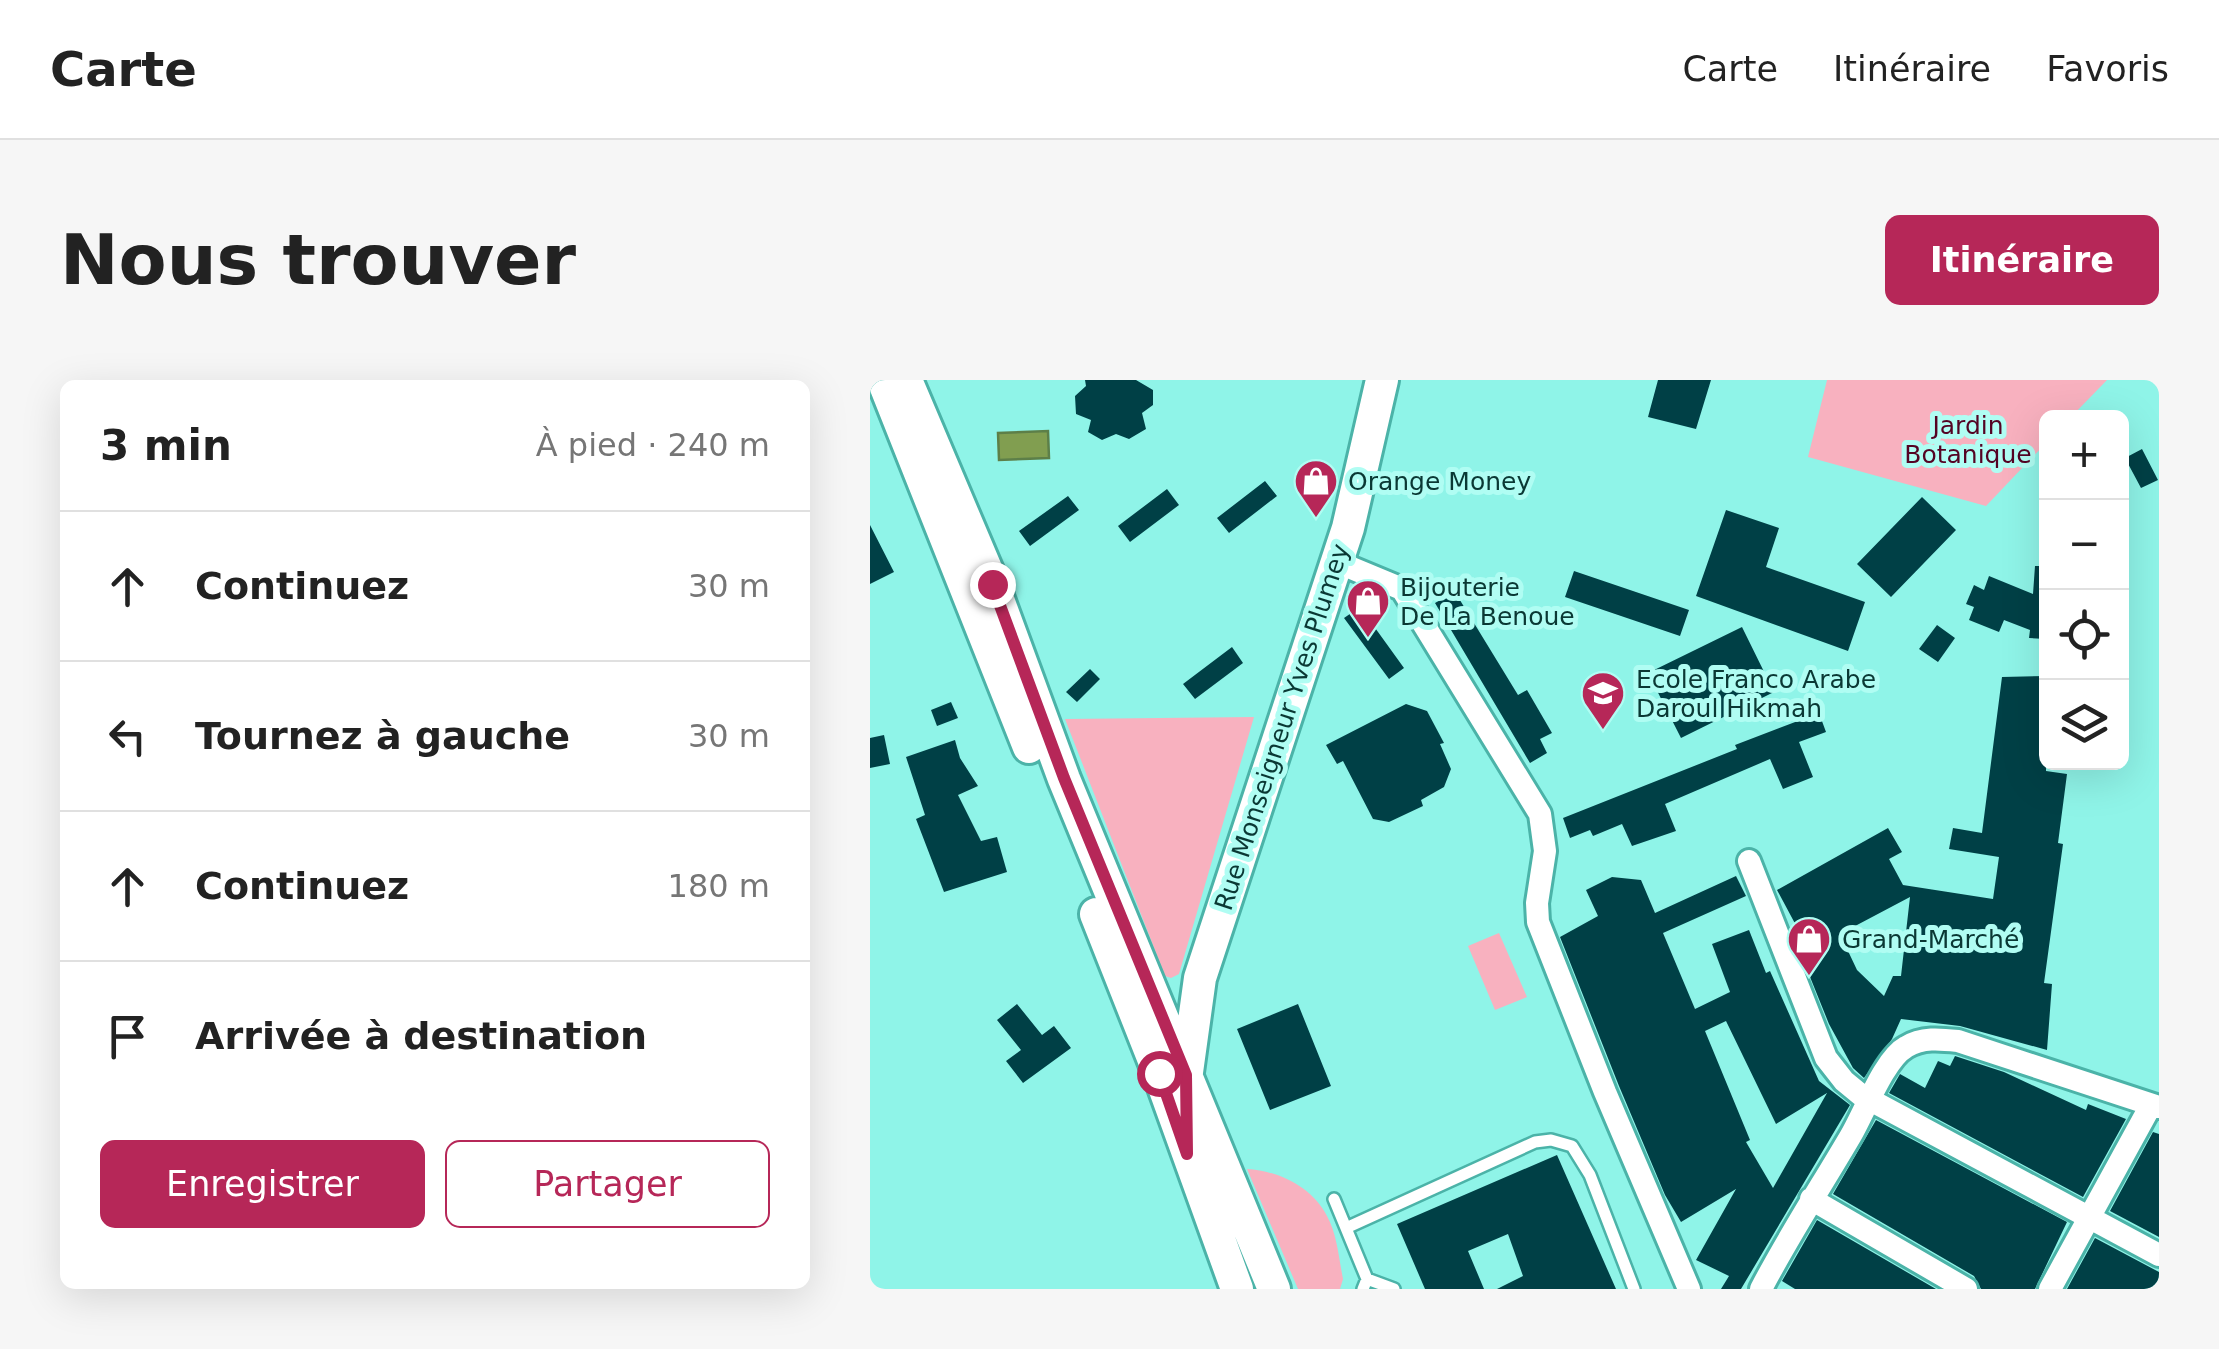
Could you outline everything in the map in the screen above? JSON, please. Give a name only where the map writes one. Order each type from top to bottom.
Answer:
[{"type":"main road","points":[[883,380],[1159,1073],[1237,1289]]},
{"type":"main road","points":[[906,380],[992,584],[1064,778],[1274,1289]]},
{"type":"main road","name":"Rue Monseigneur Yves Plumey","points":[[1186,1075],[1200,978],[1348,528],[1382,380]]},
{"type":"main road","points":[[1186,1075],[1187,1154]]},
{"type":"street","points":[[1336,562],[1402,588],[1540,814],[1544,851],[1538,922],[1688,1289]]},
{"type":"street","points":[[1749,860],[1826,1058],[1844,1081],[1871,1101],[2159,1255]]},
{"type":"street","points":[[1761,1289],[1871,1101],[1888,1063],[1905,1047],[1936,1039],[1958,1041],[2155,1106],[2050,1289]]},
{"type":"street","points":[[1811,1199],[1966,1289]]},
{"type":"lane","points":[[1346,1228],[1514,1151],[1551,1140],[1572,1146],[1590,1175],[1634,1289]]},
{"type":"lane","points":[[1334,1199],[1365,1284],[1394,1289]]},
{"type":"green space","name":"Jardin Botanique","points":[[1827,380],[2107,380],[2078,410],[2039,410],[2039,450],[1986,506],[1808,457]]},
{"type":"green space","points":[[1254,717],[1179,974],[1171,978],[1165,976],[1065,719]]},
{"type":"green space","points":[[1499,933],[1527,997],[1495,1010],[1468,946]]},
{"type":"green space","points":[[1247,1169],[1293,1182],[1321,1206],[1335,1239],[1343,1279],[1340,1289],[1298,1289]]},
{"type":"shaded area","points":[[1048,431],[1049,458],[999,460],[998,433]]},
{"type":"building","points":[[1085,380],[1136,380],[1153,390],[1153,405],[1142,413],[1146,429],[1129,439],[1116,434],[1102,440],[1088,432],[1091,420],[1076,414],[1075,396],[1086,386]]},
{"type":"building","points":[[1658,380],[1711,380],[1696,429],[1648,417]]},
{"type":"building","points":[[2142,449],[2158,480],[2141,488],[2129,466],[2129,456]]},
{"type":"building","points":[[1265,481],[1277,496],[1229,533],[1217,518]]},
{"type":"building","points":[[1167,489],[1179,505],[1130,542],[1118,526]]},
{"type":"building","points":[[1068,496],[1079,510],[1030,546],[1019,531]]},
{"type":"building","points":[[1922,497],[1956,530],[1891,597],[1857,564]]},
{"type":"building","points":[[1726,510],[1779,528],[1766,567],[1865,602],[1848,651],[1696,596]]},
{"type":"building","points":[[870,525],[894,572],[870,584]]},
{"type":"building","points":[[2035,566],[2039,566],[2039,639],[2029,638],[2030,630],[2004,620],[1999,632],[1969,620],[1974,607],[1966,604],[1974,585],[1984,590],[1989,576],[2033,594]]},
{"type":"building","points":[[1574,571],[1689,610],[1680,636],[1565,597]]},
{"type":"building","points":[[1455,592],[1518,695],[1527,690],[1552,733],[1540,739],[1547,753],[1530,763],[1435,603]]},
{"type":"building","points":[[1360,607],[1404,668],[1389,679],[1344,618]]},
{"type":"building","points":[[1937,625],[1955,638],[1938,662],[1919,649]]},
{"type":"building","points":[[1742,627],[1774,692],[1681,738],[1648,673]]},
{"type":"building","points":[[1232,647],[1243,663],[1195,699],[1183,684]]},
{"type":"building","points":[[1090,669],[1100,679],[1077,702],[1066,692]]},
{"type":"building","points":[[2039,676],[2039,770],[2067,774],[2058,843],[2063,844],[2044,983],[2052,984],[2047,1050],[1960,1026],[1901,1019],[1892,1039],[1864,1078],[1853,1068],[1829,1024],[1806,967],[1811,964],[1795,933],[1799,931],[1777,890],[1888,828],[1902,852],[1889,859],[1903,885],[1993,899],[1999,857],[1949,849],[1953,828],[1982,833],[2002,677]],"holes":[[[1910,897],[1901,976],[1893,976],[1884,996],[1857,970],[1840,934]]]},
{"type":"building","points":[[951,702],[958,718],[937,726],[931,710]]},
{"type":"building","points":[[1406,704],[1427,711],[1444,743],[1440,744],[1451,769],[1444,787],[1421,800],[1423,806],[1389,822],[1373,819],[1343,761],[1337,764],[1326,745]]},
{"type":"building","points":[[1819,713],[1826,732],[1799,742],[1813,777],[1783,789],[1770,759],[1665,804],[1676,831],[1632,846],[1622,824],[1593,836],[1590,830],[1570,838],[1563,818]]},
{"type":"building","points":[[884,735],[890,764],[870,768],[870,738]]},
{"type":"building","points":[[955,740],[960,758],[978,786],[958,795],[981,841],[997,837],[1007,872],[944,892],[916,819],[925,815],[906,757]]},
{"type":"building","points":[[1736,876],[1746,896],[1663,933],[1695,1009],[1730,992],[1712,944],[1749,930],[1819,1081],[1850,1105],[1741,1289],[1721,1289],[1729,1276],[1696,1260],[1736,1189],[1681,1222],[1665,1195],[1560,937],[1598,916],[1586,890],[1612,877],[1641,880],[1655,913]],"holes":[[[1726,1021],[1776,1124],[1827,1093],[1773,1188],[1746,1142],[1750,1140],[1705,1031]]]},
{"type":"building","points":[[1017,1004],[1042,1035],[1054,1026],[1071,1048],[1023,1083],[1006,1061],[1021,1050],[997,1020]]},
{"type":"building","points":[[1298,1004],[1331,1086],[1270,1110],[1237,1029]]},
{"type":"building","points":[[1955,1056],[2004,1072],[2086,1110],[2088,1104],[2126,1119],[2083,1197],[1889,1093],[1900,1074],[1925,1088],[1938,1061],[1950,1066]]},
{"type":"building","points":[[1876,1120],[2067,1222],[2035,1289],[1981,1289],[1974,1276],[1833,1194]]},
{"type":"building","points":[[2153,1132],[2159,1134],[2159,1237],[2110,1211]]},
{"type":"building","points":[[1557,1155],[1616,1289],[1497,1289],[1523,1276],[1508,1234],[1468,1251],[1484,1289],[1425,1289],[1397,1224]]},
{"type":"building","points":[[1817,1220],[1936,1289],[1795,1289],[1782,1281]]},
{"type":"building","points":[[2095,1238],[2159,1272],[2159,1289],[2067,1289]]},
{"type":"place","name":"Orange Money","points":[[1316,519]]},
{"type":"place","name":"Bijouterie De La Benoue","points":[[1368,639]]},
{"type":"place","name":"Ecole Franco Arabe Daroul Hikmah","points":[[1603,731]]},
{"type":"place","name":"Grand-Marché","points":[[1809,977]]},
{"type":"route","points":[[992,584],[1064,778],[1186,1075],[1187,1154],[1159,1073]]}]
